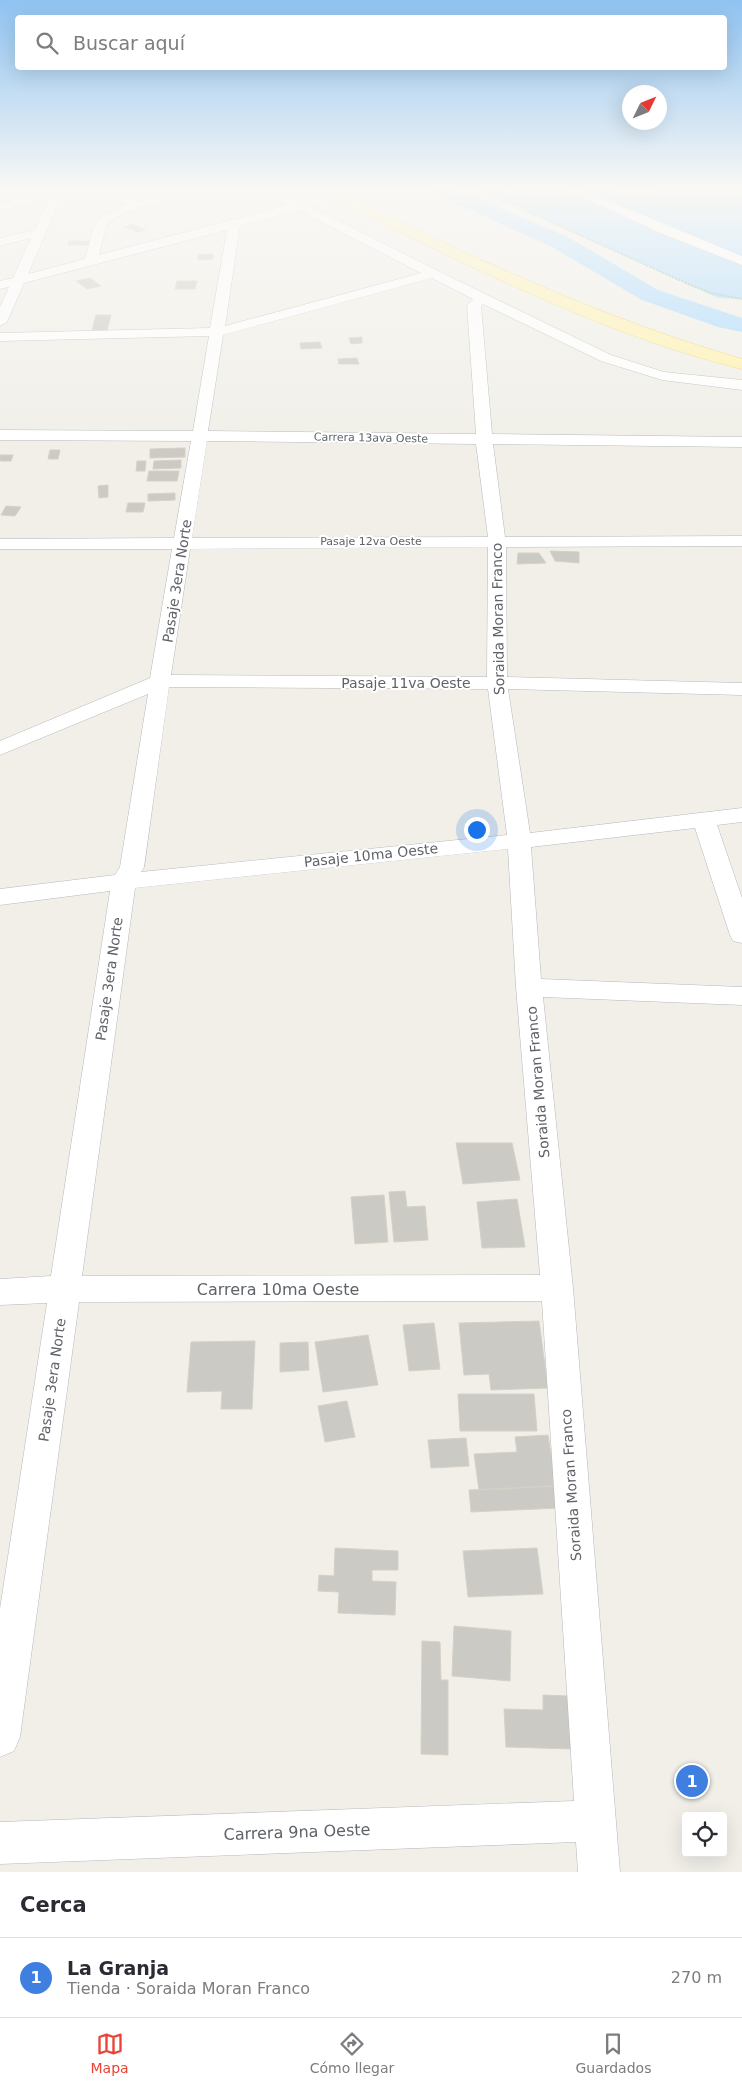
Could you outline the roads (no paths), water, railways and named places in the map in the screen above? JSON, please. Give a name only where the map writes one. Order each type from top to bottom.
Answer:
[{"type":"main road","points":[[513,274],[573,307],[702,354],[742,364]]},
{"type":"main road","points":[[532,284],[699,346],[742,356]]},
{"type":"street","points":[[0,322],[21,274]]},
{"type":"street","points":[[0,285],[40,274]]},
{"type":"street","name":"Pasaje 3era Norte","points":[[0,1737],[124,881],[132,867],[160,681],[226,274]]},
{"type":"street","points":[[0,337],[217,332],[432,274]]},
{"type":"street","points":[[434,274],[606,358],[633,368],[662,376],[742,385]]},
{"type":"street","name":"Soraida Moran Franco","points":[[483,297],[474,306],[484,440],[497,541],[497,683],[519,840],[529,987],[557,1288],[599,1872]]},
{"type":"street","name":"Carrera 13ava Oeste","points":[[0,435],[200,435],[742,442]]},
{"type":"street","name":"Pasaje 12va Oeste","points":[[0,544],[742,541]]},
{"type":"street","points":[[0,749],[160,681]]},
{"type":"street","name":"Pasaje 11va Oeste","points":[[160,681],[497,683],[742,689]]},
{"type":"street","name":"Pasaje 10ma Oeste","points":[[0,897],[124,881],[742,815]]},
{"type":"street","points":[[704,820],[742,935]]},
{"type":"street","points":[[529,987],[742,996]]},
{"type":"street","name":"Carrera 10ma Oeste","points":[[0,1292],[65,1289],[557,1288]]},
{"type":"street","name":"Carrera 9na Oeste","points":[[0,1843],[595,1822]]},
{"type":"water","points":[[667,274],[742,274],[742,299],[718,298]]},
{"type":"waterway","points":[[615,274],[650,295],[727,322],[742,325]]},
{"type":"place","name":"La Granja","points":[[692,1781]]}]
